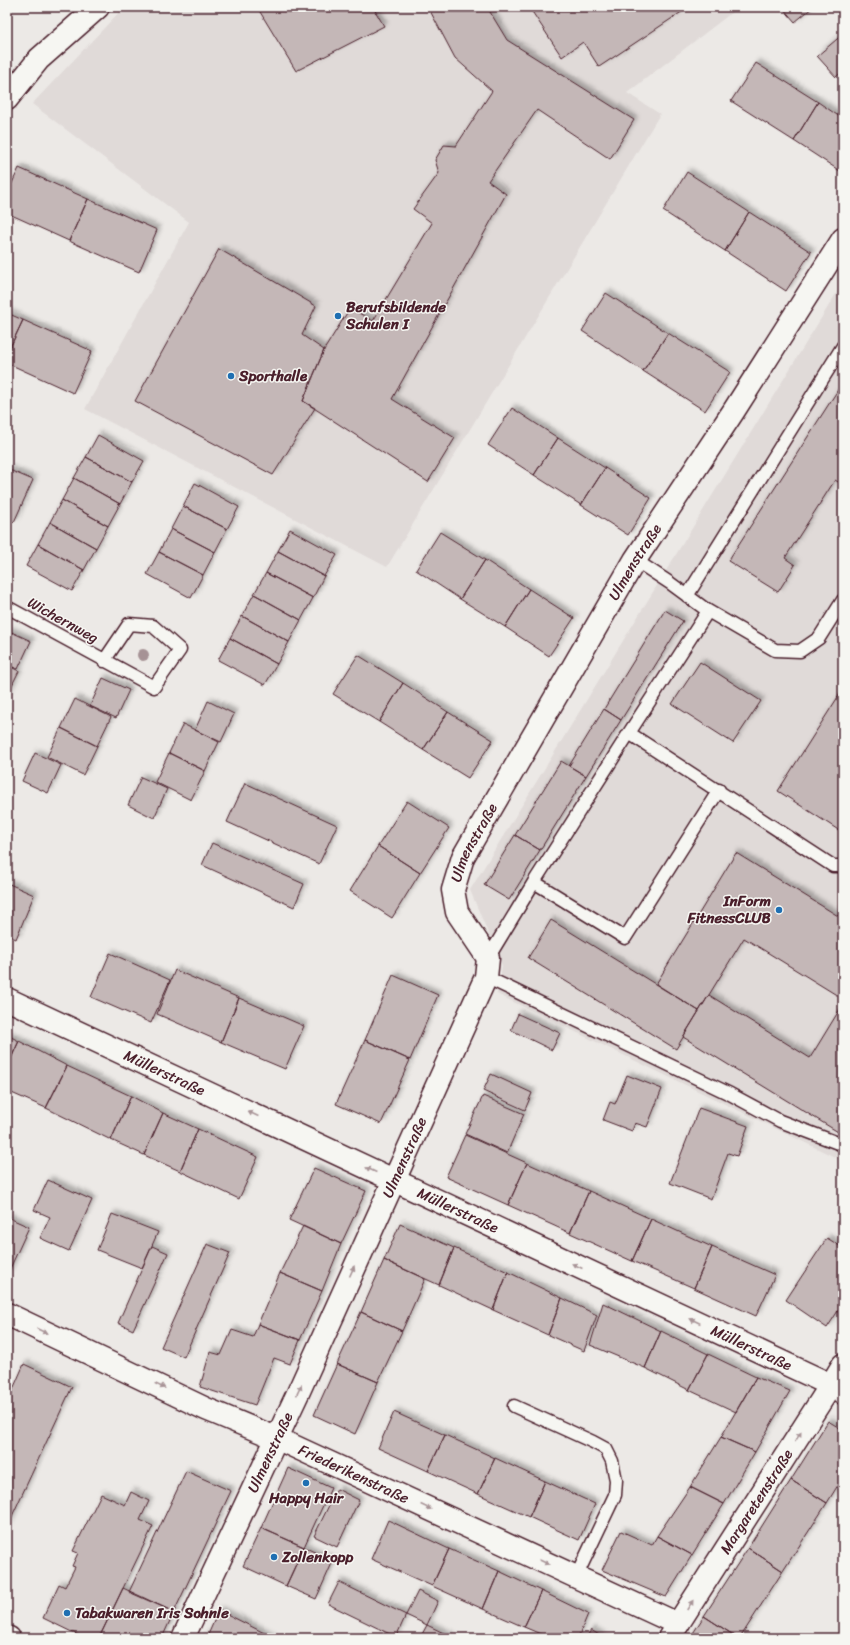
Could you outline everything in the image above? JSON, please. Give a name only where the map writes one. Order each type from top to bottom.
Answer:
[{"type":"street","points":[[7,99],[39,59],[98,7]]},
{"type":"street","name":"Ulmenstraße","points":[[183,1638],[394,1180],[487,968],[458,912],[453,890],[463,857],[635,560],[737,406],[843,239]]},
{"type":"street","name":"Müllerstraße","points":[[7,999],[837,1389]]},
{"type":"street","name":"Friederikenstraße","points":[[7,1314],[206,1408],[276,1438],[576,1577],[673,1631]]},
{"type":"street","name":"Margaretenstraße","points":[[673,1631],[837,1389],[843,1365]]},
{"type":"lane","points":[[687,596],[843,346]]},
{"type":"lane","points":[[635,560],[708,611],[775,650],[800,651],[819,638],[843,600]]},
{"type":"lane","name":"Wichernweg","points":[[7,607],[104,661],[154,687],[180,650],[153,626],[129,624],[104,661]]},
{"type":"lane","points":[[708,611],[534,882],[487,968],[780,1121],[843,1145]]},
{"type":"lane","points":[[630,733],[834,866],[843,866]]},
{"type":"lane","points":[[534,882],[626,938],[718,790]]},
{"type":"lane","points":[[514,1406],[606,1449],[612,1461],[616,1480],[615,1495],[576,1577]]},
{"type":"shaded area","name":"Berufsbildende Schulen I","points":[[124,7],[739,7],[627,93],[660,114],[387,567],[85,409],[189,222],[32,104]]},
{"type":"shaded area","points":[[839,289],[843,292],[843,1161],[497,994],[502,966],[470,890]]},
{"type":"building","points":[[257,7],[377,7],[374,9],[384,26],[296,71]]},
{"type":"building","points":[[428,7],[487,7],[507,40],[634,120],[610,159],[537,110],[488,181],[506,194],[392,399],[455,438],[428,482],[303,401],[324,350],[350,308],[373,321],[432,223],[413,209],[439,173],[435,160],[444,145],[456,146],[492,91],[455,58]]},
{"type":"building","points":[[529,7],[689,7],[599,67],[583,42],[562,57]]},
{"type":"building","points":[[782,7],[813,7],[795,22]]},
{"type":"building","points":[[843,34],[843,71],[836,77],[817,56]]},
{"type":"building","points":[[756,63],[818,102],[794,141],[731,101]]},
{"type":"building","points":[[818,102],[843,119],[843,173],[794,141]]},
{"type":"building","points":[[19,168],[88,199],[69,241],[7,213],[7,194]]},
{"type":"building","points":[[687,172],[749,212],[725,251],[663,211]]},
{"type":"building","points":[[88,199],[157,230],[139,272],[69,241]]},
{"type":"building","points":[[749,212],[811,252],[786,291],[725,251]]},
{"type":"building","name":"Sporthalle","points":[[219,249],[316,306],[302,335],[324,350],[303,401],[315,408],[273,475],[135,401]]},
{"type":"building","points":[[606,293],[668,333],[643,371],[582,331]]},
{"type":"building","points":[[7,313],[23,320],[7,354]]},
{"type":"building","points":[[23,320],[92,351],[73,393],[7,363],[7,354]]},
{"type":"building","points":[[668,333],[730,372],[705,411],[643,371]]},
{"type":"building","points":[[843,382],[843,485],[835,480],[785,558],[795,565],[778,592],[728,561]]},
{"type":"building","points":[[512,408],[558,438],[534,475],[488,445]]},
{"type":"building","points":[[98,435],[144,461],[132,482],[86,457]]},
{"type":"building","points":[[558,438],[605,468],[581,505],[534,475]]},
{"type":"building","points":[[86,457],[132,482],[120,504],[74,478]]},
{"type":"building","points":[[605,468],[651,498],[628,535],[581,505]]},
{"type":"building","points":[[7,469],[33,480],[14,522],[7,519]]},
{"type":"building","points":[[74,478],[120,504],[108,526],[62,500]]},
{"type":"building","points":[[195,483],[239,507],[227,529],[183,506]]},
{"type":"building","points":[[62,500],[108,526],[96,548],[50,522]]},
{"type":"building","points":[[183,506],[227,529],[215,552],[171,529]]},
{"type":"building","points":[[50,522],[96,548],[84,570],[38,544]]},
{"type":"building","points":[[171,529],[215,552],[203,575],[159,552]]},
{"type":"building","points":[[290,529],[337,555],[324,576],[278,551]]},
{"type":"building","points":[[440,532],[485,560],[460,599],[416,570]]},
{"type":"building","points":[[38,544],[84,570],[72,591],[26,566]]},
{"type":"building","points":[[278,551],[324,576],[313,598],[266,573]]},
{"type":"building","points":[[159,552],[203,575],[191,598],[147,574]]},
{"type":"building","points":[[485,560],[529,589],[505,627],[460,599]]},
{"type":"building","points":[[266,573],[313,598],[301,620],[254,594]]},
{"type":"building","points":[[529,589],[574,618],[549,656],[505,627]]},
{"type":"building","points":[[254,594],[301,620],[289,642],[242,616]]},
{"type":"building","points":[[665,610],[683,621],[621,720],[604,709]]},
{"type":"building","points":[[242,616],[289,642],[277,664],[230,638]]},
{"type":"building","points":[[7,630],[31,641],[18,669],[7,665]]},
{"type":"building","points":[[230,638],[277,664],[265,685],[218,660]]},
{"type":"building","points":[[358,655],[403,683],[379,722],[333,694]]},
{"type":"building","points":[[700,662],[761,701],[733,743],[672,704]]},
{"type":"building","points":[[7,665],[19,671],[7,695]]},
{"type":"building","points":[[103,678],[129,690],[116,718],[90,706]]},
{"type":"building","points":[[403,683],[448,712],[423,750],[379,722]]},
{"type":"building","points":[[843,689],[843,833],[778,791]]},
{"type":"building","points":[[75,699],[111,717],[97,746],[61,728]]},
{"type":"building","points":[[208,701],[234,714],[221,742],[195,730]]},
{"type":"building","points":[[604,709],[621,720],[586,776],[569,766]]},
{"type":"building","points":[[448,712],[493,740],[468,778],[423,750]]},
{"type":"building","points":[[183,724],[219,742],[205,771],[169,753]]},
{"type":"building","points":[[61,728],[97,746],[83,775],[47,757]]},
{"type":"building","points":[[35,753],[61,765],[48,793],[22,781]]},
{"type":"building","points":[[169,753],[205,771],[191,800],[155,782]]},
{"type":"building","points":[[561,761],[586,776],[540,850],[515,835]]},
{"type":"building","points":[[141,777],[167,789],[154,818],[128,805]]},
{"type":"building","points":[[245,783],[337,825],[319,864],[227,822]]},
{"type":"building","points":[[407,801],[449,828],[420,873],[378,846]]},
{"type":"building","points":[[515,835],[540,850],[509,900],[484,885]]},
{"type":"building","points":[[212,843],[304,884],[294,907],[202,865]]},
{"type":"building","points":[[378,846],[420,873],[392,918],[350,891]]},
{"type":"building","points":[[736,853],[843,919],[843,999],[744,938],[699,1011],[656,984]]},
{"type":"building","points":[[7,883],[34,895],[16,939],[7,935]]},
{"type":"building","points":[[551,920],[699,1011],[676,1049],[528,958]]},
{"type":"building","points":[[110,953],[170,980],[151,1023],[91,997]]},
{"type":"building","points":[[175,970],[239,998],[221,1042],[157,1014]]},
{"type":"building","points":[[393,975],[438,995],[410,1060],[365,1040]]},
{"type":"building","points":[[709,995],[810,1058],[843,1004],[843,1135],[683,1037]]},
{"type":"building","points":[[239,998],[304,1026],[285,1069],[221,1042]]},
{"type":"building","points":[[518,1014],[560,1033],[552,1050],[511,1030]]},
{"type":"building","points":[[7,1035],[19,1041],[7,1067]]},
{"type":"building","points":[[365,1040],[410,1060],[381,1124],[336,1104]]},
{"type":"building","points":[[19,1041],[67,1066],[46,1108],[7,1091],[7,1067]]},
{"type":"building","points":[[67,1066],[131,1096],[111,1140],[46,1108]]},
{"type":"building","points":[[491,1074],[532,1093],[525,1110],[483,1091]]},
{"type":"building","points":[[627,1075],[662,1089],[647,1127],[635,1123],[632,1131],[603,1120],[610,1102],[615,1104]]},
{"type":"building","points":[[131,1096],[163,1113],[144,1155],[111,1140]]},
{"type":"building","points":[[483,1096],[524,1114],[507,1153],[465,1134]]},
{"type":"building","points":[[699,1108],[748,1126],[737,1156],[728,1153],[711,1199],[670,1183]]},
{"type":"building","points":[[163,1113],[198,1129],[180,1171],[144,1155]]},
{"type":"building","points":[[198,1129],[258,1157],[239,1199],[180,1171]]},
{"type":"building","points":[[465,1135],[527,1163],[508,1205],[446,1177]]},
{"type":"building","points":[[527,1163],[589,1191],[570,1233],[508,1205]]},
{"type":"building","points":[[314,1168],[366,1191],[341,1244],[289,1220]]},
{"type":"building","points":[[48,1180],[92,1200],[69,1251],[40,1238],[50,1217],[34,1210]]},
{"type":"building","points":[[589,1191],[651,1219],[632,1261],[570,1233]]},
{"type":"building","points":[[112,1214],[158,1232],[142,1268],[97,1250]]},
{"type":"building","points":[[7,1217],[29,1227],[8,1273],[7,1273]]},
{"type":"building","points":[[651,1219],[712,1247],[694,1288],[632,1261]]},
{"type":"building","points":[[400,1224],[454,1248],[439,1285],[384,1260]]},
{"type":"building","points":[[303,1226],[341,1244],[322,1291],[280,1273]]},
{"type":"building","points":[[827,1238],[843,1248],[843,1303],[827,1328],[786,1300]]},
{"type":"building","points":[[207,1244],[230,1253],[184,1357],[161,1347]]},
{"type":"building","points":[[152,1246],[168,1253],[133,1330],[118,1323]]},
{"type":"building","points":[[712,1247],[775,1275],[756,1316],[694,1288]]},
{"type":"building","points":[[454,1248],[508,1272],[493,1310],[439,1285]]},
{"type":"building","points":[[384,1260],[425,1279],[402,1331],[361,1312]]},
{"type":"building","points":[[508,1272],[562,1298],[548,1335],[493,1310]]},
{"type":"building","points":[[280,1273],[322,1291],[300,1340],[258,1324]]},
{"type":"building","points":[[562,1298],[597,1315],[584,1351],[548,1335]]},
{"type":"building","points":[[603,1303],[661,1331],[645,1368],[590,1345]]},
{"type":"building","points":[[361,1312],[402,1331],[378,1382],[337,1364]]},
{"type":"building","points":[[258,1324],[300,1340],[290,1364],[274,1358],[255,1405],[200,1387],[210,1352],[221,1355],[232,1330],[253,1337]]},
{"type":"building","points":[[661,1331],[708,1354],[689,1390],[645,1368]]},
{"type":"building","points":[[708,1354],[756,1377],[736,1412],[689,1390]]},
{"type":"building","points":[[24,1364],[72,1387],[7,1527],[7,1403]]},
{"type":"building","points":[[337,1364],[378,1382],[355,1434],[314,1415]]},
{"type":"building","points":[[756,1377],[790,1391],[755,1452],[721,1437]]},
{"type":"building","points":[[394,1412],[445,1435],[428,1471],[378,1448]]},
{"type":"building","points":[[828,1421],[843,1430],[843,1477],[827,1503],[791,1480]]},
{"type":"building","points":[[445,1435],[495,1458],[478,1494],[428,1471]]},
{"type":"building","points":[[721,1437],[755,1452],[724,1504],[690,1487]]},
{"type":"building","points":[[495,1458],[545,1481],[529,1517],[478,1494]]},
{"type":"building","points":[[288,1468],[331,1488],[304,1547],[261,1528]]},
{"type":"building","points":[[186,1471],[231,1491],[174,1612],[129,1592]]},
{"type":"building","points":[[791,1480],[827,1503],[783,1571],[748,1548]]},
{"type":"building","points":[[545,1481],[595,1504],[579,1540],[529,1517]]},
{"type":"building","points":[[690,1487],[724,1504],[692,1555],[657,1536]]},
{"type":"building","points":[[337,1489],[359,1500],[337,1547],[314,1536]]},
{"type":"building","points":[[131,1492],[149,1501],[140,1520],[153,1526],[99,1638],[84,1638],[43,1618],[59,1584],[65,1587],[75,1567],[72,1566],[78,1553],[73,1551],[101,1494],[125,1505]]},
{"type":"building","points":[[388,1520],[449,1549],[432,1586],[371,1559]]},
{"type":"building","name":"Zollenkopp","points":[[261,1528],[304,1547],[286,1586],[243,1566]]},
{"type":"building","points":[[621,1531],[652,1545],[657,1536],[692,1555],[666,1597],[602,1570]]},
{"type":"building","points":[[304,1547],[333,1561],[316,1599],[286,1586]]},
{"type":"building","points":[[748,1548],[783,1571],[740,1638],[738,1638],[704,1616]]},
{"type":"building","points":[[449,1549],[499,1571],[483,1609],[432,1586]]},
{"type":"building","points":[[499,1571],[541,1591],[524,1627],[483,1609]]},
{"type":"building","points":[[339,1582],[406,1615],[396,1637],[328,1604]]},
{"type":"building","points":[[123,1588],[174,1612],[162,1638],[99,1638]]},
{"type":"building","points":[[418,1591],[438,1601],[427,1625],[406,1615]]},
{"type":"building","points":[[541,1591],[588,1614],[578,1638],[550,1638],[524,1627]]},
{"type":"building","points":[[219,1610],[274,1638],[203,1638],[204,1635],[207,1637]]},
{"type":"building","points":[[704,1616],[738,1638],[690,1638]]},
{"type":"building","points":[[427,1625],[454,1638],[420,1638]]},
{"type":"building","points":[[591,1630],[604,1638],[586,1638]]},
{"type":"place","name":"Berufsbildende Schulen I","points":[[338,316]]},
{"type":"place","name":"Sporthalle","points":[[231,376]]},
{"type":"place","name":"InForm FitnessCLUB","points":[[779,910]]},
{"type":"place","name":"Happy Hair","points":[[306,1483]]},
{"type":"place","name":"Zollenkopp","points":[[274,1557]]},
{"type":"place","name":"Tabakwaren Iris Sohnle","points":[[67,1613]]}]
